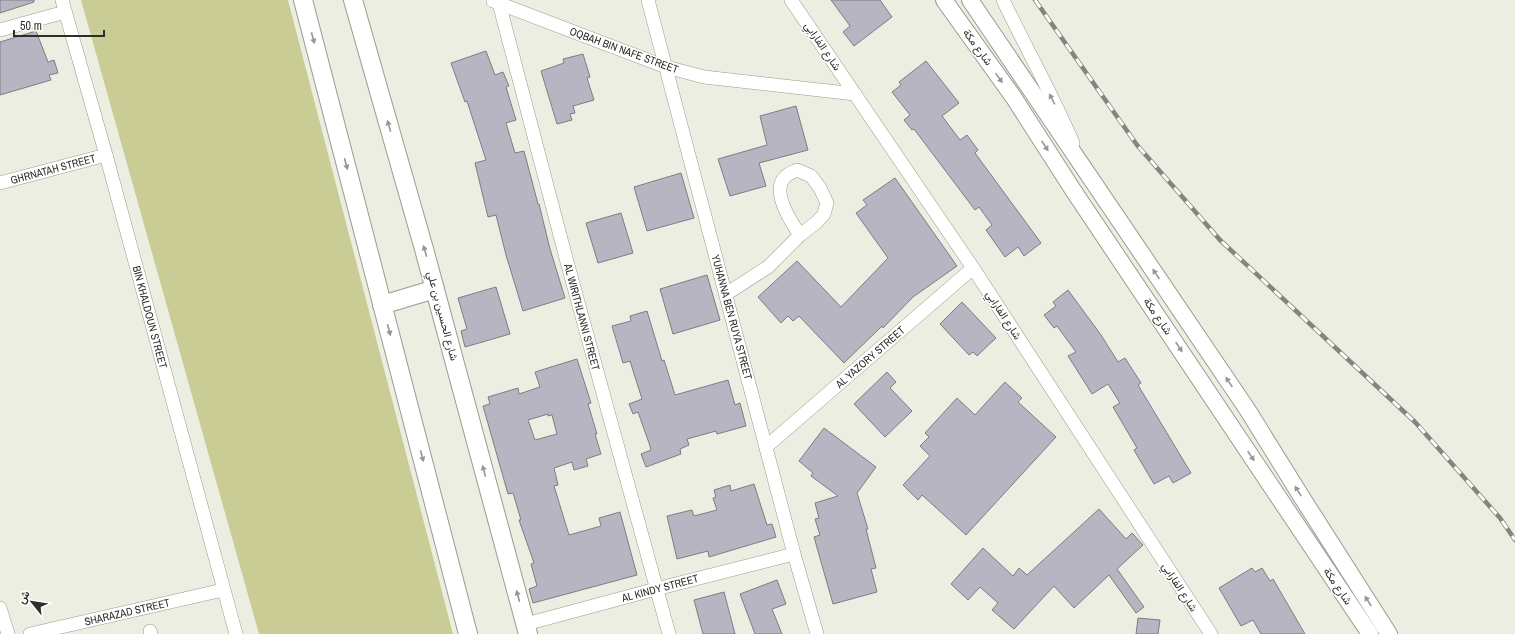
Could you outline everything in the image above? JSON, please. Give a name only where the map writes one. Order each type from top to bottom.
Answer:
[{"type":"highway","points":[[303,0],[468,634]]},
{"type":"highway","name":"شارع الحسين بن علي","points":[[353,0],[435,289],[527,629]]},
{"type":"highway","points":[[382,305],[435,289]]},
{"type":"main road","name":"شارع مكة","points":[[944,0],[1014,98],[1073,190],[1370,634]]},
{"type":"main road","name":"شارع مكة","points":[[970,0],[1248,409],[1301,496],[1389,634]]},
{"type":"street","name":"YUHANNA BEN RUYA STREET","points":[[648,0],[767,446],[794,554],[817,634]]},
{"type":"street","name":"شارع الفارابي","points":[[791,0],[973,268],[1211,634]]},
{"type":"street","points":[[1003,0],[1060,114],[1080,160]]},
{"type":"street","name":"OQBAH BIN NAFE STREET","points":[[497,1],[666,68],[704,77],[855,94]]},
{"type":"street","name":"AL WIRITHLANNI STREET","points":[[497,1],[669,634]]},
{"type":"street","points":[[0,30],[63,6]]},
{"type":"street","name":"BIN KHALDOUN STREET","points":[[63,6],[106,155],[236,634]]},
{"type":"street","name":"GHRNATAH STREET","points":[[0,183],[106,155]]},
{"type":"street","points":[[726,294],[768,267],[800,235],[817,222],[824,214],[827,203],[820,188],[811,176],[797,170],[785,176],[780,190],[785,209],[800,235]]},
{"type":"street","name":"AL YAZORY STREET","points":[[767,446],[973,268]]},
{"type":"street","name":"AL KINDY STREET","points":[[527,629],[656,589],[794,554]]},
{"type":"street","name":"SHARAZAD STREET","points":[[30,634],[223,590]]},
{"type":"street","points":[[0,608],[8,634]]},
{"type":"green space","points":[[81,0],[288,0],[453,634],[259,634]]},
{"type":"building","points":[[0,0],[34,0],[34,2],[0,13]]},
{"type":"building","points":[[831,0],[880,0],[892,17],[854,46],[843,32],[850,26]]},
{"type":"building","points":[[36,31],[48,62],[54,60],[58,73],[49,75],[51,80],[0,95],[0,42]]},
{"type":"building","points":[[486,51],[495,75],[503,72],[509,86],[506,87],[516,120],[506,123],[515,153],[524,151],[550,249],[565,298],[523,311],[506,255],[496,215],[488,217],[475,163],[486,160],[467,101],[465,102],[451,63]]},
{"type":"building","points":[[583,54],[590,77],[587,78],[594,100],[573,106],[575,113],[570,114],[572,120],[557,124],[541,71],[564,63],[563,59]]},
{"type":"building","points":[[926,61],[959,103],[942,116],[960,140],[967,135],[978,150],[975,153],[1041,243],[1024,256],[1018,247],[1005,257],[986,230],[992,225],[979,207],[975,210],[914,129],[912,130],[904,120],[910,115],[892,92],[901,85],[899,82]]},
{"type":"building","points":[[796,106],[808,150],[759,163],[766,186],[730,196],[718,159],[767,145],[760,116]]},
{"type":"building","points":[[681,173],[694,218],[647,231],[634,187]]},
{"type":"building","points":[[895,178],[957,266],[913,297],[883,328],[882,326],[844,363],[799,316],[793,321],[788,316],[781,323],[758,297],[797,261],[841,307],[888,258],[856,213],[867,205],[863,200]]},
{"type":"building","points":[[621,213],[633,253],[598,263],[586,223]]},
{"type":"building","points":[[707,275],[720,320],[673,334],[660,289]]},
{"type":"building","points":[[496,287],[510,334],[465,347],[461,331],[467,329],[458,298]]},
{"type":"building","points":[[1068,290],[1101,335],[1118,362],[1125,358],[1141,383],[1138,385],[1191,473],[1173,483],[1169,476],[1154,484],[1134,450],[1137,448],[1113,407],[1120,403],[1108,384],[1092,394],[1068,356],[1076,352],[1057,326],[1054,328],[1044,315],[1056,306],[1053,302]]},
{"type":"building","points":[[962,302],[996,338],[977,356],[973,352],[969,355],[940,324]]},
{"type":"building","points":[[647,311],[662,361],[664,360],[675,395],[728,380],[735,405],[740,403],[746,426],[717,434],[716,431],[687,439],[689,445],[680,449],[681,454],[646,467],[641,454],[651,450],[638,412],[633,414],[629,404],[642,399],[630,361],[623,363],[612,326],[631,321],[630,316]]},
{"type":"building","points":[[577,359],[591,403],[588,404],[601,454],[586,459],[588,466],[574,470],[572,462],[554,468],[558,485],[554,486],[569,535],[601,526],[599,518],[620,512],[637,575],[533,603],[529,589],[537,586],[531,564],[534,563],[519,520],[521,520],[513,493],[508,494],[483,406],[490,404],[488,397],[518,388],[519,394],[540,387],[535,372]],"holes":[[[548,414],[548,416],[552,415],[557,434],[535,440],[528,420]]]},
{"type":"building","points":[[887,372],[896,382],[890,388],[912,411],[885,437],[854,404]]},
{"type":"building","points":[[1005,382],[1022,398],[1018,402],[1056,437],[966,535],[922,495],[918,500],[903,485],[930,456],[920,446],[929,437],[925,433],[957,398],[975,415]]},
{"type":"building","points":[[824,428],[876,467],[857,493],[868,529],[866,529],[876,568],[871,569],[877,592],[833,604],[814,537],[820,535],[815,519],[819,518],[815,503],[838,496],[811,476],[813,473],[799,461]]},
{"type":"building","points":[[754,484],[767,525],[772,524],[776,537],[709,557],[708,551],[677,559],[667,516],[692,510],[694,516],[717,510],[713,498],[716,497],[714,490],[730,485],[731,491]]},
{"type":"building","points":[[1099,509],[1126,539],[1132,533],[1143,545],[1117,569],[1144,607],[1136,613],[1109,575],[1074,608],[1054,586],[1014,629],[992,610],[998,603],[980,587],[968,600],[951,584],[983,548],[1013,576],[1019,568],[1027,575]]},
{"type":"building","points":[[1252,568],[1255,572],[1262,568],[1270,581],[1273,579],[1305,634],[1261,634],[1253,620],[1241,626],[1219,588]]},
{"type":"building","points":[[777,580],[786,604],[772,609],[782,634],[755,634],[740,594]]},
{"type":"building","points":[[724,592],[735,634],[703,634],[694,600]]},
{"type":"building","points":[[1138,618],[1160,620],[1158,634],[1136,634]]},
{"type":"railway","points":[[1035,0],[1137,145],[1220,240],[1415,422],[1500,518],[1515,540]]}]
